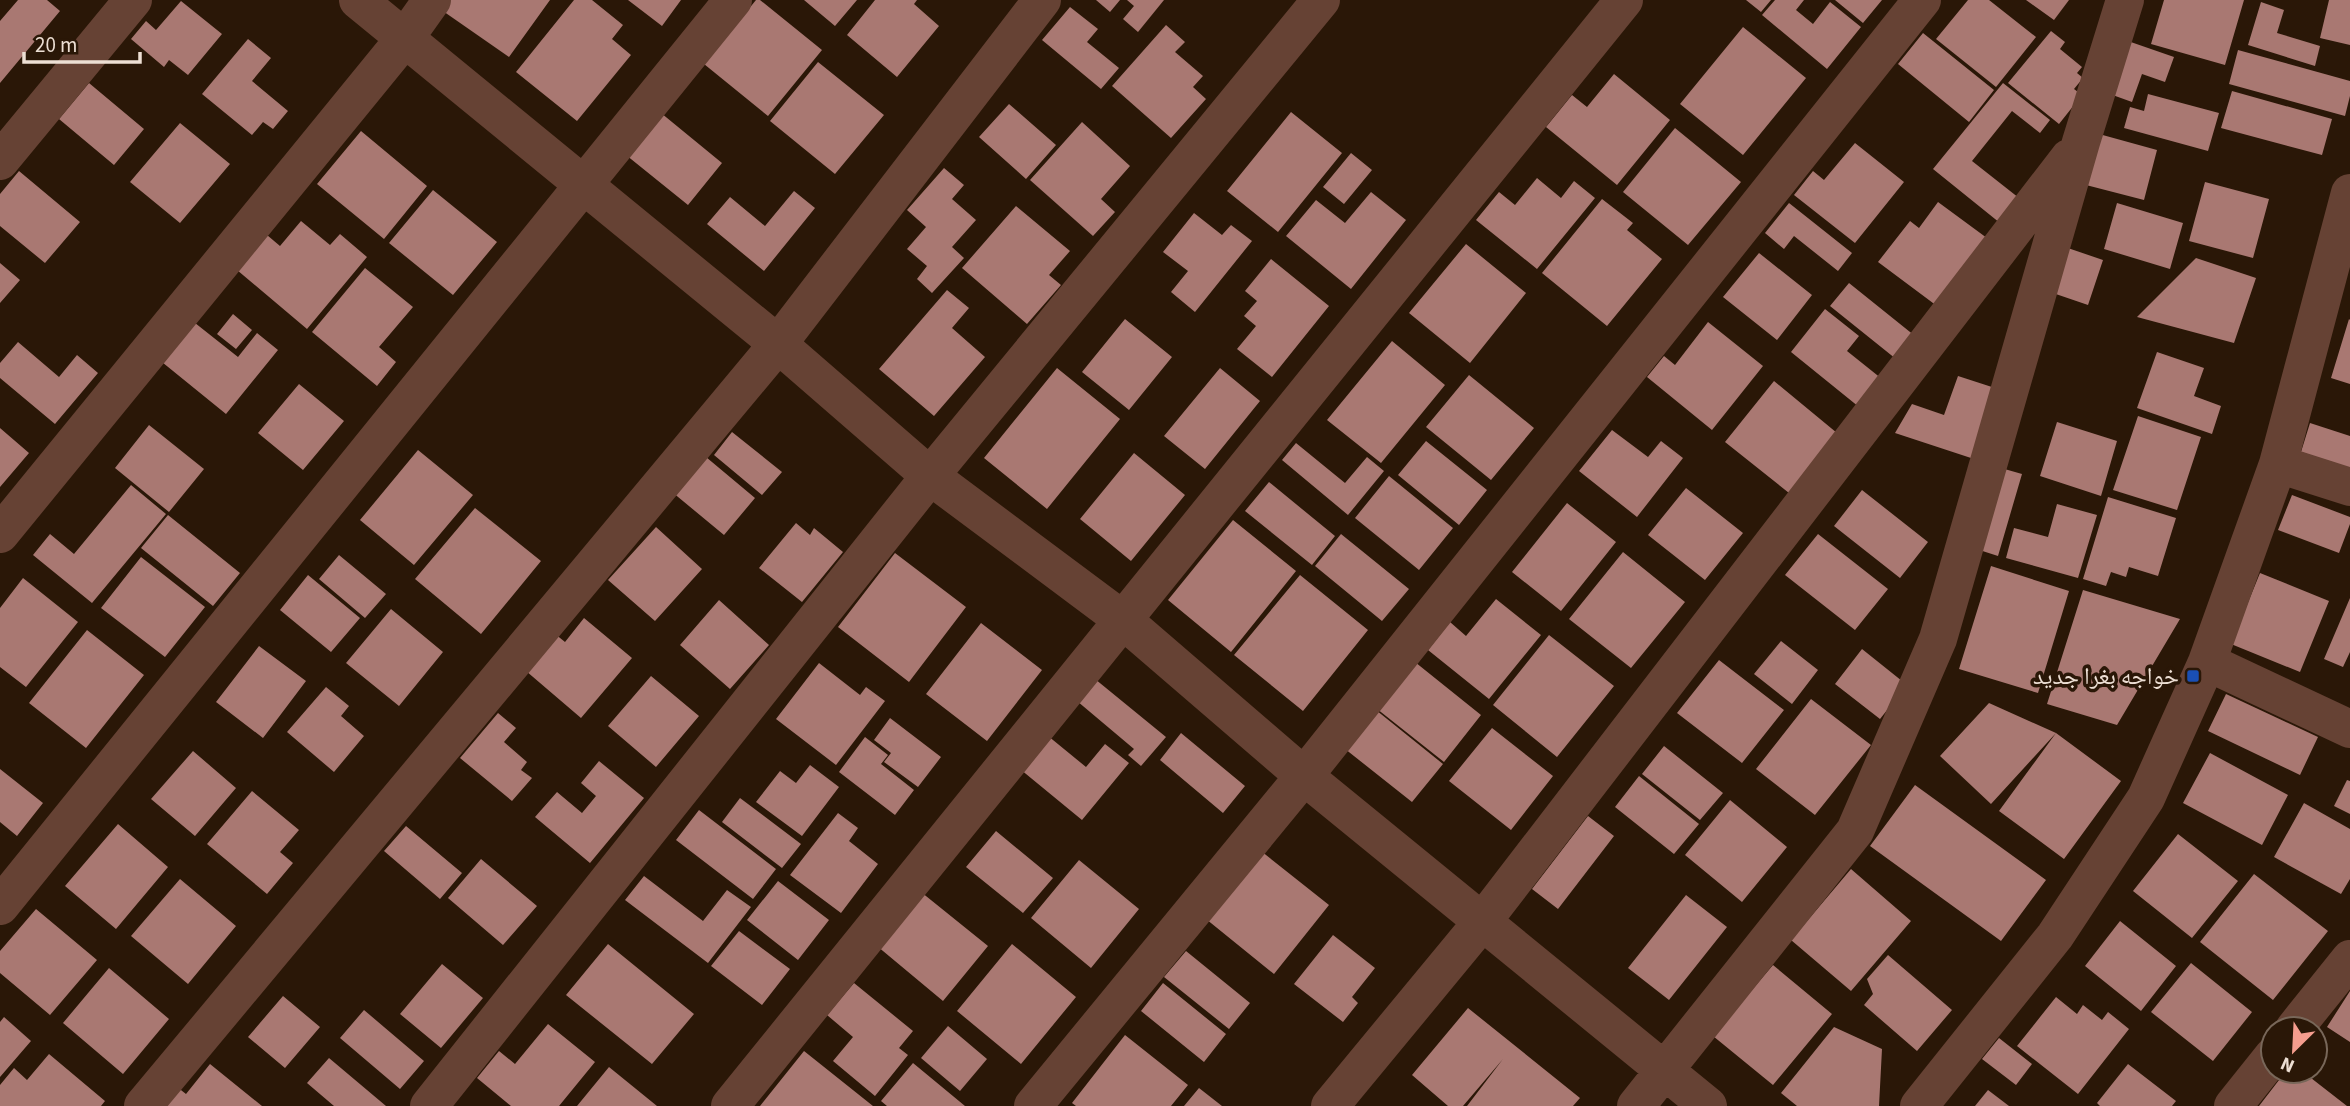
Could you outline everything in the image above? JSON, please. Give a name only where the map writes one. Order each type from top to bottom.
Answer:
[{"type":"street","points":[[0,160],[133,0]]},
{"type":"street","points":[[358,0],[778,344],[930,475],[1123,620],[1304,776],[1708,1106]]},
{"type":"street","points":[[0,534],[405,38],[432,0]]},
{"type":"street","points":[[0,906],[733,0]]},
{"type":"street","points":[[143,1106],[778,344],[1042,0]]},
{"type":"street","points":[[429,1106],[930,475],[1321,0]]},
{"type":"street","points":[[730,1106],[1624,0]]},
{"type":"street","points":[[1033,1106],[1304,776],[1922,0]]},
{"type":"street","points":[[1636,1106],[1854,831],[1938,639],[2081,142],[2125,0]]},
{"type":"street","points":[[1330,1106],[1482,922],[2081,142]]},
{"type":"street","points":[[1919,1106],[2055,936],[2146,798],[2207,662],[2278,464],[2348,207]]},
{"type":"street","points":[[2278,464],[2350,487]]},
{"type":"street","points":[[2207,662],[2350,729]]},
{"type":"street","points":[[2305,1015],[2350,959]]},
{"type":"street","points":[[2233,1106],[2259,1074]]},
{"type":"building","points":[[18,0],[47,0],[60,11],[0,83],[0,21]]},
{"type":"building","points":[[446,0],[550,0],[509,57],[440,9]]},
{"type":"building","points":[[574,0],[592,0],[623,25],[612,39],[631,55],[577,121],[516,72]]},
{"type":"building","points":[[628,0],[681,0],[662,26]]},
{"type":"building","points":[[756,0],[760,0],[822,50],[768,116],[704,64]]},
{"type":"building","points":[[804,0],[857,0],[835,26]]},
{"type":"building","points":[[875,0],[917,0],[914,4],[939,26],[897,77],[847,35]]},
{"type":"building","points":[[1096,0],[1120,0],[1110,12]]},
{"type":"building","points":[[1127,0],[1164,0],[1138,32],[1123,19],[1134,6]]},
{"type":"building","points":[[1746,0],[1771,0],[1761,12]]},
{"type":"building","points":[[1775,0],[1804,0],[1796,10],[1813,24],[1830,2],[1861,27],[1827,69],[1762,15]]},
{"type":"building","points":[[1835,0],[1882,0],[1863,23]]},
{"type":"building","points":[[1968,0],[1989,0],[2036,37],[1996,87],[1936,39]]},
{"type":"building","points":[[2026,0],[2069,0],[2054,20]]},
{"type":"building","points":[[2164,0],[2244,0],[2225,65],[2151,44]]},
{"type":"building","points":[[2329,0],[2350,0],[2350,45],[2320,38]]},
{"type":"building","points":[[181,1],[222,34],[188,75],[169,60],[164,67],[131,39],[146,21],[156,30]]},
{"type":"building","points":[[2261,2],[2284,10],[2277,33],[2320,46],[2315,66],[2248,45]]},
{"type":"building","points":[[1070,7],[1098,29],[1087,42],[1119,68],[1101,89],[1042,40]]},
{"type":"building","points":[[1166,25],[1185,42],[1175,52],[1203,76],[1193,87],[1206,99],[1171,138],[1112,86]]},
{"type":"building","points":[[1743,27],[1806,78],[1743,155],[1680,104]]},
{"type":"building","points":[[2051,31],[2065,42],[2060,49],[2082,67],[2077,73],[2083,78],[2074,89],[2082,95],[2059,124],[2008,83]]},
{"type":"building","points":[[1923,33],[1994,90],[1969,122],[1898,64]]},
{"type":"building","points":[[248,39],[271,58],[252,81],[288,111],[273,129],[263,122],[252,135],[202,94]]},
{"type":"building","points":[[2125,40],[2174,57],[2165,82],[2142,74],[2132,102],[2107,93]]},
{"type":"building","points":[[2238,50],[2350,81],[2350,96],[2345,116],[2229,84]]},
{"type":"building","points":[[818,62],[884,115],[835,174],[770,121]]},
{"type":"building","points":[[1614,74],[1670,120],[1617,185],[1546,127],[1572,95],[1587,107]]},
{"type":"building","points":[[89,83],[144,129],[114,165],[59,119]]},
{"type":"building","points":[[2003,83],[2050,120],[2040,133],[2012,111],[1972,161],[2019,198],[2000,223],[1933,169]]},
{"type":"building","points":[[2232,91],[2332,119],[2322,155],[2221,128]]},
{"type":"building","points":[[2148,94],[2219,113],[2208,151],[2124,128],[2130,107],[2144,111]]},
{"type":"building","points":[[1009,104],[1056,145],[1026,179],[979,137]]},
{"type":"building","points":[[1291,112],[1342,153],[1278,232],[1227,191]]},
{"type":"building","points":[[661,113],[722,163],[688,205],[626,155]]},
{"type":"building","points":[[1082,122],[1130,166],[1101,199],[1115,212],[1093,236],[1030,180]]},
{"type":"building","points":[[180,123],[230,164],[180,223],[130,182]]},
{"type":"building","points":[[1675,128],[1741,182],[1688,245],[1623,192]]},
{"type":"building","points":[[361,131],[427,186],[384,239],[317,184]]},
{"type":"building","points":[[2099,134],[2157,150],[2144,200],[2086,185]]},
{"type":"building","points":[[1855,143],[1904,182],[1855,243],[1794,195],[1813,171],[1824,180]]},
{"type":"building","points":[[1351,153],[1372,170],[1344,204],[1323,187]]},
{"type":"building","points":[[944,168],[964,185],[952,199],[976,220],[952,247],[964,258],[932,293],[917,279],[927,266],[907,249],[926,227],[907,210]]},
{"type":"building","points":[[19,171],[80,222],[45,263],[0,226],[0,194]]},
{"type":"building","points":[[1537,178],[1561,198],[1574,181],[1595,198],[1537,269],[1476,220],[1499,192],[1515,205]]},
{"type":"building","points":[[2205,182],[2269,199],[2253,258],[2189,241]]},
{"type":"building","points":[[433,190],[497,242],[453,295],[389,243]]},
{"type":"building","points":[[794,191],[815,208],[764,271],[707,224],[730,197],[765,226]]},
{"type":"building","points":[[1371,192],[1406,220],[1351,289],[1286,236],[1316,200],[1345,223]]},
{"type":"building","points":[[1602,199],[1633,223],[1627,230],[1662,259],[1607,326],[1542,273]]},
{"type":"building","points":[[1938,202],[1991,241],[1941,309],[1878,262],[1910,221],[1919,228]]},
{"type":"building","points":[[1789,203],[1852,253],[1838,271],[1794,236],[1784,249],[1765,233]]},
{"type":"building","points":[[2117,203],[2183,223],[2170,269],[2104,249]]},
{"type":"building","points":[[1016,206],[1070,251],[1049,275],[1061,285],[1027,324],[962,268]]},
{"type":"building","points":[[1194,213],[1222,235],[1231,225],[1252,241],[1195,312],[1171,292],[1188,271],[1163,252]]},
{"type":"building","points":[[301,221],[330,245],[340,234],[367,257],[307,329],[237,270],[267,235],[280,246]]},
{"type":"building","points":[[1466,244],[1526,293],[1470,363],[1409,313]]},
{"type":"building","points":[[2062,246],[2103,260],[2088,305],[2047,291]]},
{"type":"building","points":[[1759,253],[1812,295],[1777,340],[1723,297]]},
{"type":"building","points":[[2196,258],[2256,278],[2234,343],[2137,317]]},
{"type":"building","points":[[1271,259],[1329,306],[1272,377],[1237,349],[1256,326],[1244,316],[1257,301],[1245,291]]},
{"type":"building","points":[[0,263],[20,280],[0,303]]},
{"type":"building","points":[[365,268],[413,307],[379,347],[396,362],[377,386],[312,332]]},
{"type":"building","points":[[1849,283],[1915,336],[1896,359],[1830,306]]},
{"type":"building","points":[[947,290],[969,308],[952,328],[985,357],[934,416],[879,369]]},
{"type":"building","points":[[1825,309],[1859,336],[1847,351],[1882,379],[1859,407],[1791,352]]},
{"type":"building","points":[[233,314],[252,330],[236,349],[217,334]]},
{"type":"building","points":[[190,319],[238,357],[257,333],[278,350],[226,414],[157,358]]},
{"type":"building","points":[[1125,319],[1172,357],[1129,410],[1082,372]]},
{"type":"building","points":[[2350,320],[2350,384],[2331,378]]},
{"type":"building","points":[[1708,322],[1763,366],[1712,430],[1647,377],[1664,356],[1675,365]]},
{"type":"building","points":[[1392,341],[1445,385],[1381,463],[1327,420]]},
{"type":"building","points":[[18,342],[59,377],[77,355],[98,373],[55,424],[0,378],[0,363]]},
{"type":"building","points":[[2157,352],[2204,368],[2194,396],[2221,406],[2212,434],[2137,408]]},
{"type":"building","points":[[1057,368],[1120,419],[1047,509],[984,458]]},
{"type":"building","points":[[1220,368],[1260,401],[1205,469],[1164,436]]},
{"type":"building","points":[[1469,375],[1534,428],[1491,480],[1426,427]]},
{"type":"building","points":[[1958,376],[1995,388],[1971,458],[1895,433],[1912,404],[1944,415]]},
{"type":"building","points":[[1774,381],[1837,433],[1789,493],[1725,442]]},
{"type":"building","points":[[299,384],[344,421],[303,470],[258,433]]},
{"type":"building","points":[[2138,416],[2201,437],[2177,510],[2113,490]]},
{"type":"building","points":[[2057,422],[2117,441],[2101,496],[2040,476]]},
{"type":"building","points":[[2310,423],[2350,436],[2350,468],[2301,452]]},
{"type":"building","points":[[149,425],[204,469],[169,512],[115,468]]},
{"type":"building","points":[[0,428],[29,453],[0,487]]},
{"type":"building","points":[[1612,430],[1648,457],[1661,441],[1683,458],[1637,517],[1579,471]]},
{"type":"building","points":[[732,432],[782,472],[762,495],[714,455]]},
{"type":"building","points":[[1426,441],[1487,490],[1459,525],[1398,475]]},
{"type":"building","points":[[1296,443],[1345,483],[1367,457],[1384,471],[1348,515],[1282,460]]},
{"type":"building","points":[[418,450],[473,495],[414,565],[360,520]]},
{"type":"building","points":[[1134,453],[1185,495],[1131,561],[1080,519]]},
{"type":"building","points":[[706,457],[755,498],[724,535],[666,487]]},
{"type":"building","points":[[1994,466],[2022,474],[1998,556],[1970,547]]},
{"type":"building","points":[[1389,476],[1453,528],[1419,570],[1355,518]]},
{"type":"building","points":[[1269,482],[1335,536],[1312,565],[1245,511]]},
{"type":"building","points":[[131,485],[166,514],[92,603],[33,555],[50,534],[74,554]]},
{"type":"building","points":[[1686,488],[1743,533],[1705,580],[1648,535]]},
{"type":"building","points":[[1862,490],[1928,542],[1900,578],[1834,526]]},
{"type":"building","points":[[2292,495],[2350,517],[2339,553],[2278,530]]},
{"type":"building","points":[[2108,497],[2176,518],[2158,576],[2129,567],[2126,577],[2111,572],[2106,586],[2083,579]]},
{"type":"building","points":[[1567,503],[1616,542],[1561,611],[1512,572]]},
{"type":"building","points":[[2057,504],[2097,515],[2078,578],[2006,558],[2014,528],[2048,537]]},
{"type":"building","points":[[475,508],[541,561],[481,634],[415,579]]},
{"type":"building","points":[[168,515],[240,573],[213,606],[141,548]]},
{"type":"building","points":[[1233,520],[1296,571],[1231,652],[1168,600]]},
{"type":"building","points":[[796,523],[810,535],[814,528],[843,552],[802,602],[759,568]]},
{"type":"building","points":[[656,527],[702,569],[655,621],[608,580]]},
{"type":"building","points":[[1341,534],[1409,589],[1382,621],[1315,566]]},
{"type":"building","points":[[1818,534],[1888,589],[1855,630],[1785,575]]},
{"type":"building","points":[[1623,552],[1685,602],[1631,668],[1569,619]]},
{"type":"building","points":[[895,553],[966,607],[909,682],[838,627]]},
{"type":"building","points":[[339,555],[386,594],[365,618],[319,579]]},
{"type":"building","points":[[141,557],[205,607],[165,657],[101,608]]},
{"type":"building","points":[[1991,566],[2069,591],[2038,693],[1959,669]]},
{"type":"building","points":[[2260,573],[2329,601],[2300,672],[2231,644]]},
{"type":"building","points":[[308,575],[360,618],[331,652],[280,610]]},
{"type":"building","points":[[1300,575],[1368,630],[1303,711],[1234,655]]},
{"type":"building","points":[[23,578],[78,622],[26,687],[0,667],[0,608]]},
{"type":"building","points":[[2083,590],[2180,619],[2117,725],[2047,704]]},
{"type":"building","points":[[2350,598],[2350,652],[2343,667],[2324,659]]},
{"type":"building","points":[[1496,599],[1541,635],[1489,699],[1428,650],[1450,622],[1466,636]]},
{"type":"building","points":[[719,600],[769,645],[730,689],[680,645]]},
{"type":"building","points":[[391,609],[443,652],[399,706],[346,663]]},
{"type":"building","points":[[584,618],[632,658],[581,718],[519,665],[549,629],[565,642]]},
{"type":"building","points":[[981,623],[1042,670],[987,741],[926,694]]},
{"type":"building","points":[[87,630],[144,675],[86,748],[29,703]]},
{"type":"building","points":[[1549,635],[1614,686],[1557,757],[1493,705]]},
{"type":"building","points":[[1781,641],[1818,670],[1792,704],[1754,674]]},
{"type":"building","points":[[259,646],[306,681],[263,738],[216,702]]},
{"type":"building","points":[[1862,649],[1907,685],[1880,719],[1835,684]]},
{"type":"building","points":[[1405,654],[1481,715],[1444,762],[1367,701]]},
{"type":"building","points":[[1719,660],[1784,710],[1742,763],[1677,713]]},
{"type":"building","points":[[819,663],[860,695],[866,687],[885,701],[836,765],[776,719]]},
{"type":"building","points":[[651,676],[699,716],[656,767],[608,726]]},
{"type":"building","points":[[1095,679],[1166,737],[1141,766],[1128,755],[1134,749],[1077,701]]},
{"type":"building","points":[[326,687],[349,706],[341,716],[364,736],[334,772],[287,732]]},
{"type":"building","points":[[2226,694],[2318,737],[2300,775],[2208,731]]},
{"type":"building","points":[[1811,699],[1871,745],[1815,815],[1756,769]]},
{"type":"building","points":[[1366,702],[1443,764],[1412,802],[1335,741]]},
{"type":"building","points":[[1989,703],[2056,733],[1991,804],[1940,756]]},
{"type":"building","points":[[498,713],[516,728],[504,742],[527,762],[521,770],[532,778],[512,801],[460,758]]},
{"type":"building","points":[[890,718],[941,757],[918,787],[884,762],[891,753],[874,740]]},
{"type":"building","points":[[1492,728],[1553,776],[1511,830],[1449,781]]},
{"type":"building","points":[[1042,731],[1086,767],[1105,744],[1129,763],[1082,820],[1015,765]]},
{"type":"building","points":[[1181,733],[1245,786],[1223,813],[1160,760]]},
{"type":"building","points":[[2056,733],[2121,781],[2064,859],[1999,811]]},
{"type":"building","points":[[865,737],[888,755],[881,764],[914,790],[895,815],[839,772]]},
{"type":"building","points":[[1664,746],[1723,793],[1700,820],[1642,774]]},
{"type":"building","points":[[193,751],[236,788],[195,836],[151,799]]},
{"type":"building","points":[[2210,753],[2288,795],[2262,845],[2183,803]]},
{"type":"building","points":[[599,761],[644,798],[590,863],[535,817],[557,792],[582,813],[596,796],[581,783]]},
{"type":"building","points":[[810,765],[839,787],[802,836],[756,802],[780,771],[796,783]]},
{"type":"building","points":[[0,769],[43,803],[17,836],[0,822]]},
{"type":"building","points":[[1639,776],[1699,824],[1674,854],[1615,807]]},
{"type":"building","points":[[2347,780],[2350,781],[2350,814],[2334,806]]},
{"type":"building","points":[[1915,785],[2046,880],[2001,941],[1870,846]]},
{"type":"building","points":[[252,791],[299,830],[280,852],[293,863],[267,894],[207,844]]},
{"type":"building","points":[[740,798],[801,844],[782,868],[722,822]]},
{"type":"building","points":[[1730,800],[1787,847],[1742,902],[1685,855]]},
{"type":"building","points":[[2304,803],[2350,829],[2350,879],[2341,894],[2274,857]]},
{"type":"building","points":[[699,810],[776,869],[753,899],[676,840]]},
{"type":"building","points":[[838,813],[858,828],[849,841],[878,864],[841,913],[790,875]]},
{"type":"building","points":[[1588,816],[1614,836],[1558,909],[1532,889]]},
{"type":"building","points":[[118,824],[168,867],[116,929],[65,886]]},
{"type":"building","points":[[406,826],[462,873],[440,899],[384,851]]},
{"type":"building","points":[[996,831],[1053,878],[1023,913],[966,867]]},
{"type":"building","points":[[2178,834],[2238,881],[2192,938],[2133,891]]},
{"type":"building","points":[[1261,851],[1329,905],[1274,974],[1206,919]]},
{"type":"building","points":[[481,859],[537,906],[503,945],[448,898]]},
{"type":"building","points":[[1079,860],[1139,909],[1091,968],[1031,918]]},
{"type":"building","points":[[1851,869],[1911,921],[1851,991],[1791,940]]},
{"type":"building","points":[[2254,874],[2328,931],[2273,1000],[2200,942]]},
{"type":"building","points":[[644,876],[703,921],[727,890],[751,907],[708,963],[625,900]]},
{"type":"building","points":[[180,879],[236,926],[188,984],[131,936]]},
{"type":"building","points":[[778,881],[829,920],[798,960],[747,920]]},
{"type":"building","points":[[921,892],[988,946],[943,1001],[877,946]]},
{"type":"building","points":[[1686,895],[1727,927],[1669,1000],[1628,968]]},
{"type":"building","points":[[36,909],[97,960],[50,1015],[0,973],[0,951]]},
{"type":"building","points":[[2120,921],[2176,966],[2141,1011],[2085,966]]},
{"type":"building","points":[[739,931],[790,969],[762,1005],[711,966]]},
{"type":"building","points":[[1333,935],[1375,968],[1352,997],[1358,1003],[1343,1022],[1294,984]]},
{"type":"building","points":[[608,944],[694,1014],[652,1064],[566,995]]},
{"type":"building","points":[[1012,944],[1076,997],[1021,1064],[957,1011]]},
{"type":"building","points":[[1186,951],[1250,1003],[1229,1029],[1164,977]]},
{"type":"building","points":[[1888,955],[1952,1010],[1917,1051],[1864,1005],[1873,994],[1867,979]]},
{"type":"building","points":[[2191,963],[2252,1012],[2213,1061],[2151,1012]]},
{"type":"building","points":[[442,964],[483,998],[441,1048],[400,1014]]},
{"type":"building","points":[[1773,965],[1832,1014],[1773,1085],[1713,1036]]},
{"type":"building","points":[[109,968],[169,1019],[123,1074],[63,1023]]},
{"type":"building","points":[[854,983],[913,1031],[899,1048],[908,1055],[875,1096],[833,1061],[853,1037],[827,1015]]},
{"type":"building","points":[[1163,983],[1226,1034],[1204,1062],[1141,1011]]},
{"type":"building","points":[[2350,991],[2350,1042],[2329,1028],[2329,1024]]},
{"type":"building","points":[[283,996],[320,1027],[285,1068],[248,1037]]},
{"type":"building","points":[[2056,997],[2077,1014],[2083,1005],[2102,1020],[2108,1012],[2129,1029],[2078,1094],[2017,1046]]},
{"type":"building","points":[[1468,1008],[1580,1098],[1573,1106],[1467,1106],[1503,1059],[1463,1106],[1448,1106],[1412,1075]]},
{"type":"building","points":[[364,1010],[424,1061],[400,1089],[340,1038]]},
{"type":"building","points":[[4,1017],[31,1041],[0,1077],[0,1022]]},
{"type":"building","points":[[548,1024],[595,1062],[559,1106],[511,1106],[477,1078],[499,1051],[515,1064]]},
{"type":"building","points":[[948,1026],[987,1059],[960,1091],[921,1058]]},
{"type":"building","points":[[1834,1027],[1882,1049],[1879,1106],[1797,1106],[1781,1093]]},
{"type":"building","points":[[1125,1035],[1188,1085],[1171,1106],[1076,1106],[1072,1103]]},
{"type":"building","points":[[1999,1038],[2032,1064],[2016,1085],[1982,1059]]},
{"type":"building","points":[[804,1051],[873,1106],[760,1106]]},
{"type":"building","points":[[49,1054],[105,1101],[101,1106],[0,1106],[0,1085],[14,1068],[27,1080]]},
{"type":"building","points":[[329,1058],[386,1106],[334,1106],[307,1083]]},
{"type":"building","points":[[913,1063],[965,1106],[887,1106],[881,1101]]},
{"type":"building","points":[[210,1064],[262,1106],[152,1106],[172,1083],[186,1094]]},
{"type":"building","points":[[2128,1064],[2176,1101],[2172,1106],[2100,1106],[2097,1103]]},
{"type":"building","points":[[609,1067],[657,1106],[577,1106]]},
{"type":"building","points":[[2275,1085],[2320,1085],[2347,1106],[2259,1106]]},
{"type":"building","points":[[1199,1088],[1222,1106],[1184,1106]]},
{"type":"building","points":[[1988,1090],[2009,1106],[1975,1106]]},
{"type":"place","name":"خواجه بغرا جدید","points":[[2193,676]]}]
